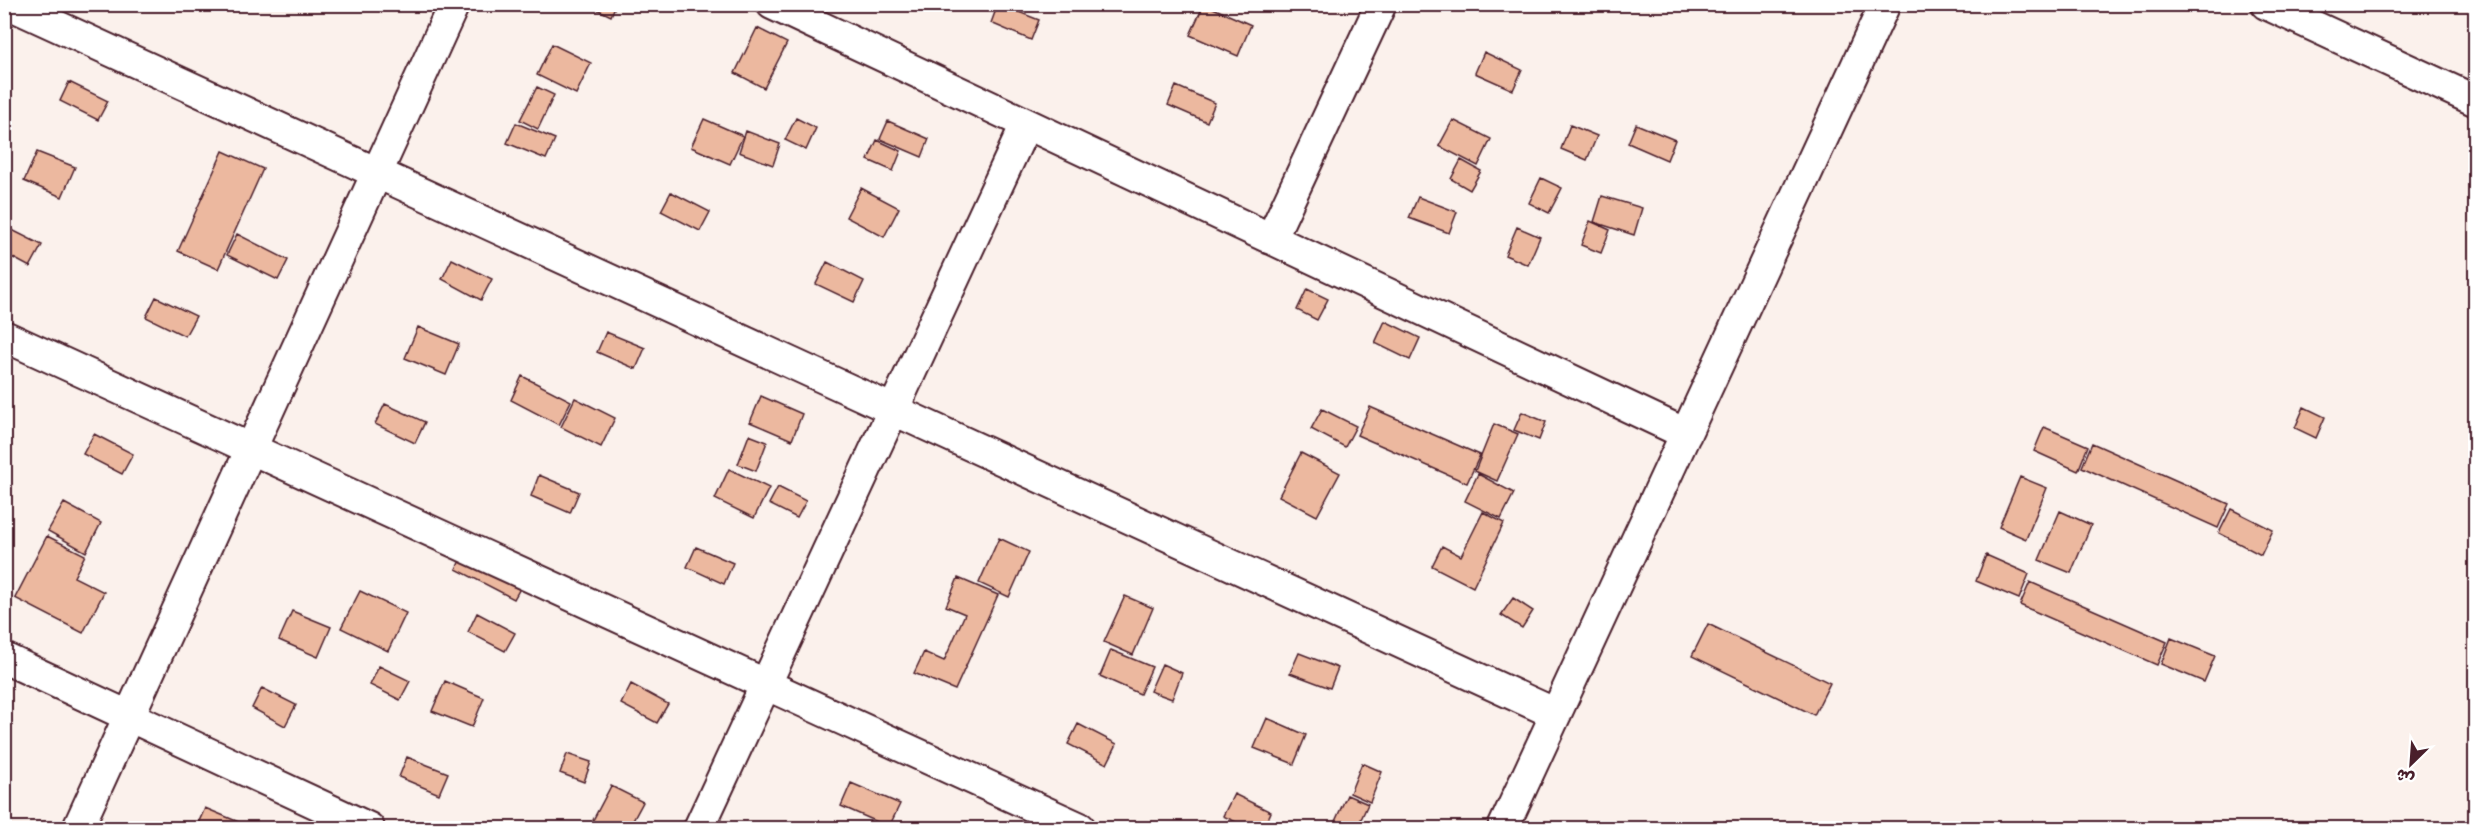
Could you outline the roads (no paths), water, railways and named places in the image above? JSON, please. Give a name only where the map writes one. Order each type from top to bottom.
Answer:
[{"type":"street","points":[[9,4],[1556,714]]},
{"type":"street","points":[[78,828],[454,4]]},
{"type":"street","points":[[772,4],[1686,434]]},
{"type":"street","points":[[1271,239],[1381,4]]},
{"type":"street","points":[[1503,828],[1885,4]]},
{"type":"street","points":[[2266,4],[2475,101]]},
{"type":"street","points":[[699,828],[1026,124]]},
{"type":"street","points":[[4,336],[1080,828]]},
{"type":"street","points":[[4,658],[369,828]]}]
